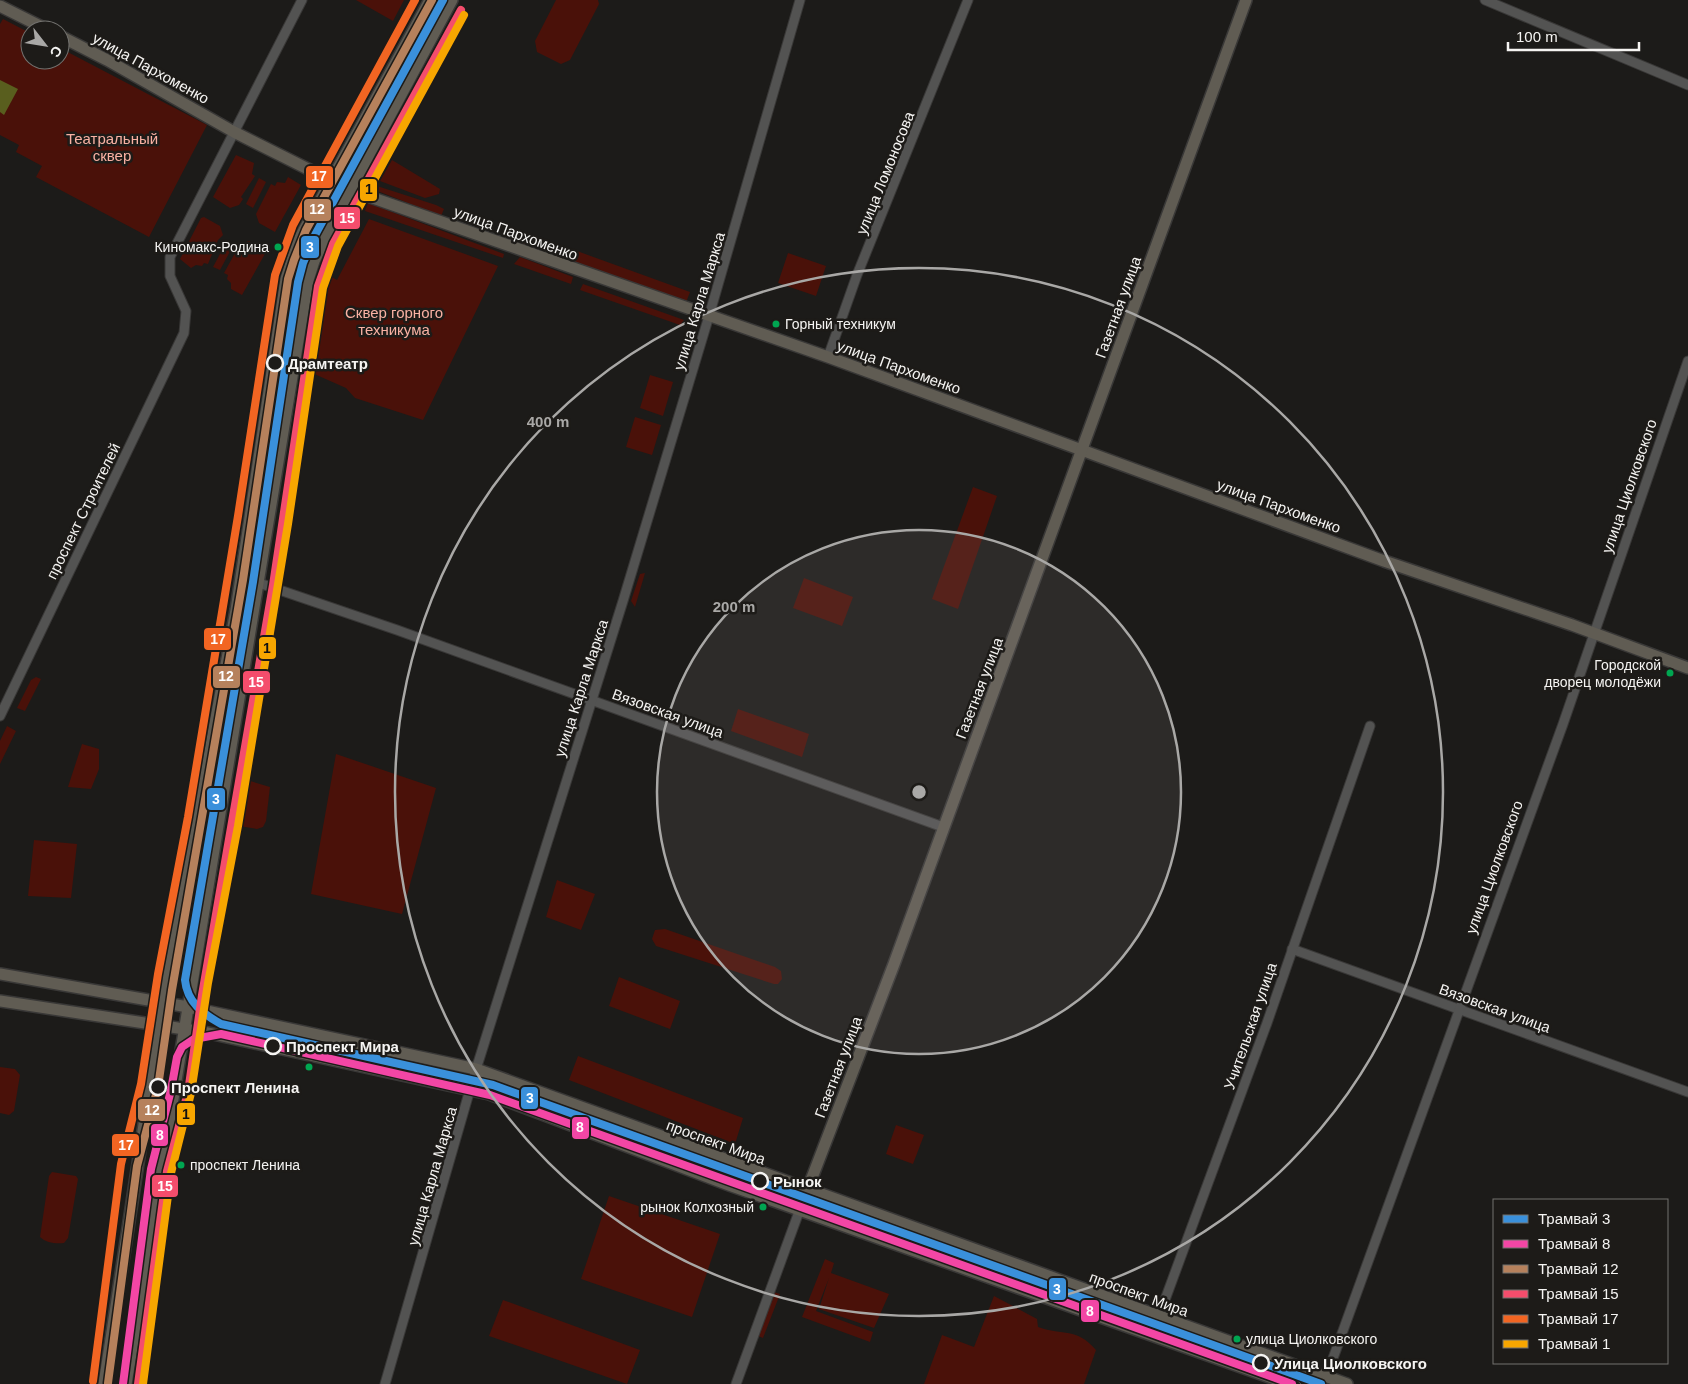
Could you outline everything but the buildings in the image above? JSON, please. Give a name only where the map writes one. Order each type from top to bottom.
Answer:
[{"type":"main road","points":[[104,1384],[163,1003],[241,580],[286,279],[298,241],[430,0]]},
{"type":"main road","points":[[126,1384],[308,280],[314,261],[350,190],[452,0]]},
{"type":"main road","name":"Газетная улица","points":[[800,1209],[894,964],[942,827],[1246,0]]},
{"type":"main road","points":[[0,5],[29,20]]},
{"type":"main road","name":"улица Пархоменко","points":[[70,41],[234,132],[350,190],[828,357],[1082,448],[1384,561],[1688,668]]},
{"type":"main road","name":"проспект Мира","points":[[0,974],[188,1007],[476,1069],[1159,1318],[1325,1382],[1347,1384]]},
{"type":"main road","points":[[0,1001],[159,1027],[184,1029],[471,1089],[541,1112],[800,1209],[1288,1384]]},
{"type":"street","points":[[0,5],[2,0]]},
{"type":"street","points":[[234,132],[302,0]]},
{"type":"street","name":"улица Карла Маркса","points":[[385,1384],[476,1069],[592,700],[709,316],[800,0]]},
{"type":"street","name":"улица Ломоносова","points":[[828,357],[857,275],[968,0]]},
{"type":"street","points":[[1485,0],[1688,85]]},
{"type":"street","name":"проспект Строителей","points":[[0,716],[180,342],[186,317],[180,297],[170,276],[170,257],[234,132]]},
{"type":"street","name":"улица Циолковского","points":[[1325,1382],[1594,634],[1688,361]]},
{"type":"street","name":"Вязовская улица","points":[[241,580],[259,583],[397,630],[942,827]]},
{"type":"street","name":"Учительская улица","points":[[1152,1335],[1264,1032],[1370,726]]},
{"type":"street","name":"Вязовская улица","points":[[1292,950],[1688,1092]]},
{"type":"street","name":"Газетная улица","points":[[736,1384],[800,1209]]},
{"type":"green space","points":[[356,0],[404,0],[393,21]]},
{"type":"green space","points":[[411,0],[418,0],[404,26],[399,24]]},
{"type":"green space","points":[[556,0],[598,0],[599,4],[570,60],[561,64],[537,52],[535,41]]},
{"type":"green space","name":"Театральный сквер","points":[[3,19],[20,28],[20,70],[70,70],[70,53],[207,125],[149,237],[36,177],[42,166],[16,152],[19,145],[0,135],[0,24]]},
{"type":"green space","points":[[391,33],[395,39],[355,114],[349,111]]},
{"type":"green space","points":[[236,155],[254,163],[252,174],[255,176],[241,197],[243,199],[239,205],[230,208],[213,197]]},
{"type":"green space","points":[[392,160],[440,189],[439,194],[425,198],[380,181]]},
{"type":"green space","points":[[288,177],[301,185],[275,232],[259,223],[256,214],[271,184],[275,186],[277,182],[285,183]]},
{"type":"green space","points":[[259,178],[266,182],[253,208],[246,204]]},
{"type":"green space","points":[[377,186],[444,209],[441,216],[375,190]]},
{"type":"green space","points":[[368,203],[504,254],[503,258],[365,211]]},
{"type":"green space","points":[[204,217],[220,226],[223,235],[218,240],[208,264],[204,263],[202,266],[196,265],[191,268],[180,259],[201,218]]},
{"type":"green space","name":"Сквер горного техникума","points":[[369,219],[498,266],[423,420],[355,398],[346,388],[312,373],[330,276],[337,280]]},
{"type":"green space","points":[[519,230],[690,292],[685,305],[516,244],[513,241]]},
{"type":"green space","points":[[227,241],[234,244],[220,270],[213,267]]},
{"type":"green space","points":[[249,241],[266,252],[242,295],[231,289],[231,283],[227,279],[228,275],[224,273],[240,244]]},
{"type":"green space","points":[[788,253],[826,266],[816,296],[778,283]]},
{"type":"green space","points":[[520,257],[573,277],[571,284],[514,264]]},
{"type":"green space","points":[[583,284],[684,320],[680,325],[580,290]]},
{"type":"green space","points":[[650,375],[673,382],[663,416],[640,408]]},
{"type":"green space","points":[[635,417],[661,425],[652,455],[626,447]]},
{"type":"green space","points":[[973,487],[997,496],[958,609],[932,599]]},
{"type":"green space","points":[[645,573],[635,607],[631,601],[640,574]]},
{"type":"green space","points":[[804,578],[853,597],[842,626],[793,608]]},
{"type":"green space","points":[[36,677],[41,679],[25,711],[17,708],[31,680]]},
{"type":"green space","points":[[738,709],[809,734],[802,757],[731,731]]},
{"type":"green space","points":[[7,726],[16,731],[0,764],[0,741]]},
{"type":"green space","points":[[82,744],[99,749],[99,769],[91,789],[68,787]]},
{"type":"green space","points":[[336,754],[436,788],[402,914],[311,894]]},
{"type":"green space","points":[[234,780],[238,781],[232,822],[228,821]]},
{"type":"green space","points":[[247,780],[270,787],[266,821],[263,827],[257,829],[239,826]]},
{"type":"green space","points":[[34,840],[77,844],[71,898],[28,896]]},
{"type":"green space","points":[[557,880],[595,894],[581,930],[546,917]]},
{"type":"green space","points":[[665,929],[775,967],[781,971],[782,979],[778,984],[774,984],[656,946],[652,939],[655,930]]},
{"type":"green space","points":[[619,977],[680,1001],[670,1029],[609,1006]]},
{"type":"green space","points":[[578,1056],[743,1118],[735,1144],[569,1080]]},
{"type":"green space","points":[[0,1067],[15,1069],[20,1075],[14,1111],[9,1115],[0,1113]]},
{"type":"green space","points":[[896,1125],[924,1135],[913,1164],[886,1154]]},
{"type":"green space","points":[[52,1172],[76,1176],[78,1179],[68,1238],[64,1243],[51,1243],[40,1237],[49,1176]]},
{"type":"green space","points":[[609,1196],[720,1234],[692,1317],[581,1279]]},
{"type":"green space","points":[[825,1259],[834,1263],[831,1273],[889,1294],[874,1328],[819,1309],[829,1278],[816,1311],[873,1332],[870,1342],[802,1317]]},
{"type":"green space","points":[[774,1292],[780,1294],[763,1338],[758,1336]]},
{"type":"green space","points":[[994,1296],[1037,1319],[1038,1327],[1076,1335],[1089,1343],[1096,1350],[1084,1384],[924,1384],[942,1335],[974,1347]]},
{"type":"green space","points":[[503,1300],[640,1350],[627,1384],[489,1336]]},
{"type":"shaded area","points":[[0,80],[18,89],[4,115],[0,112]]},
{"type":"tram line","name":"17","points":[[93,1381],[121,1164],[141,1084],[158,974],[188,817],[238,516],[275,275],[293,225],[415,0]]},
{"type":"tram line","name":"12","points":[[108,1383],[137,1166],[158,1087],[172,990],[243,580],[288,279],[306,230],[432,0]]},
{"type":"tram line","name":"3","points":[[443,0],[315,235],[303,263],[298,282],[253,582],[185,980],[189,995],[202,1011],[221,1024],[493,1085],[1321,1384]]},
{"type":"tram line","name":"15","points":[[138,1384],[167,1171],[188,1092],[202,995],[273,585],[318,286],[333,244],[461,10]]},
{"type":"tram line","name":"1","points":[[143,1384],[171,1173],[191,1093],[208,983],[238,826],[288,524],[323,288],[338,246],[464,15]]},
{"type":"tram line","name":"8","points":[[123,1384],[151,1169],[171,1090],[177,1057],[182,1047],[194,1039],[221,1034],[490,1095],[1292,1384]]},
{"type":"tram line","points":[[1289,1373],[1301,1384]]},
{"type":"place","name":"Киномакс-Родина","points":[[278,247]]},
{"type":"place","name":"Горный техникум","points":[[776,324]]},
{"type":"place","name":"Драмтеатр","points":[[275,363]]},
{"type":"place","name":"Городской дворец молодёжи","points":[[1670,673]]},
{"type":"place","name":"Проспект Мира","points":[[273,1046]]},
{"type":"place","name":"Проспект Ленина","points":[[158,1087]]},
{"type":"place","name":"проспект Ленина","points":[[181,1165]]},
{"type":"place","name":"Рынок","points":[[760,1181]]},
{"type":"place","name":"рынок Колхозный","points":[[763,1207]]},
{"type":"place","name":"улица Циолковского","points":[[1237,1339]]},
{"type":"place","name":"Улица Циолковского","points":[[1261,1363]]}]
